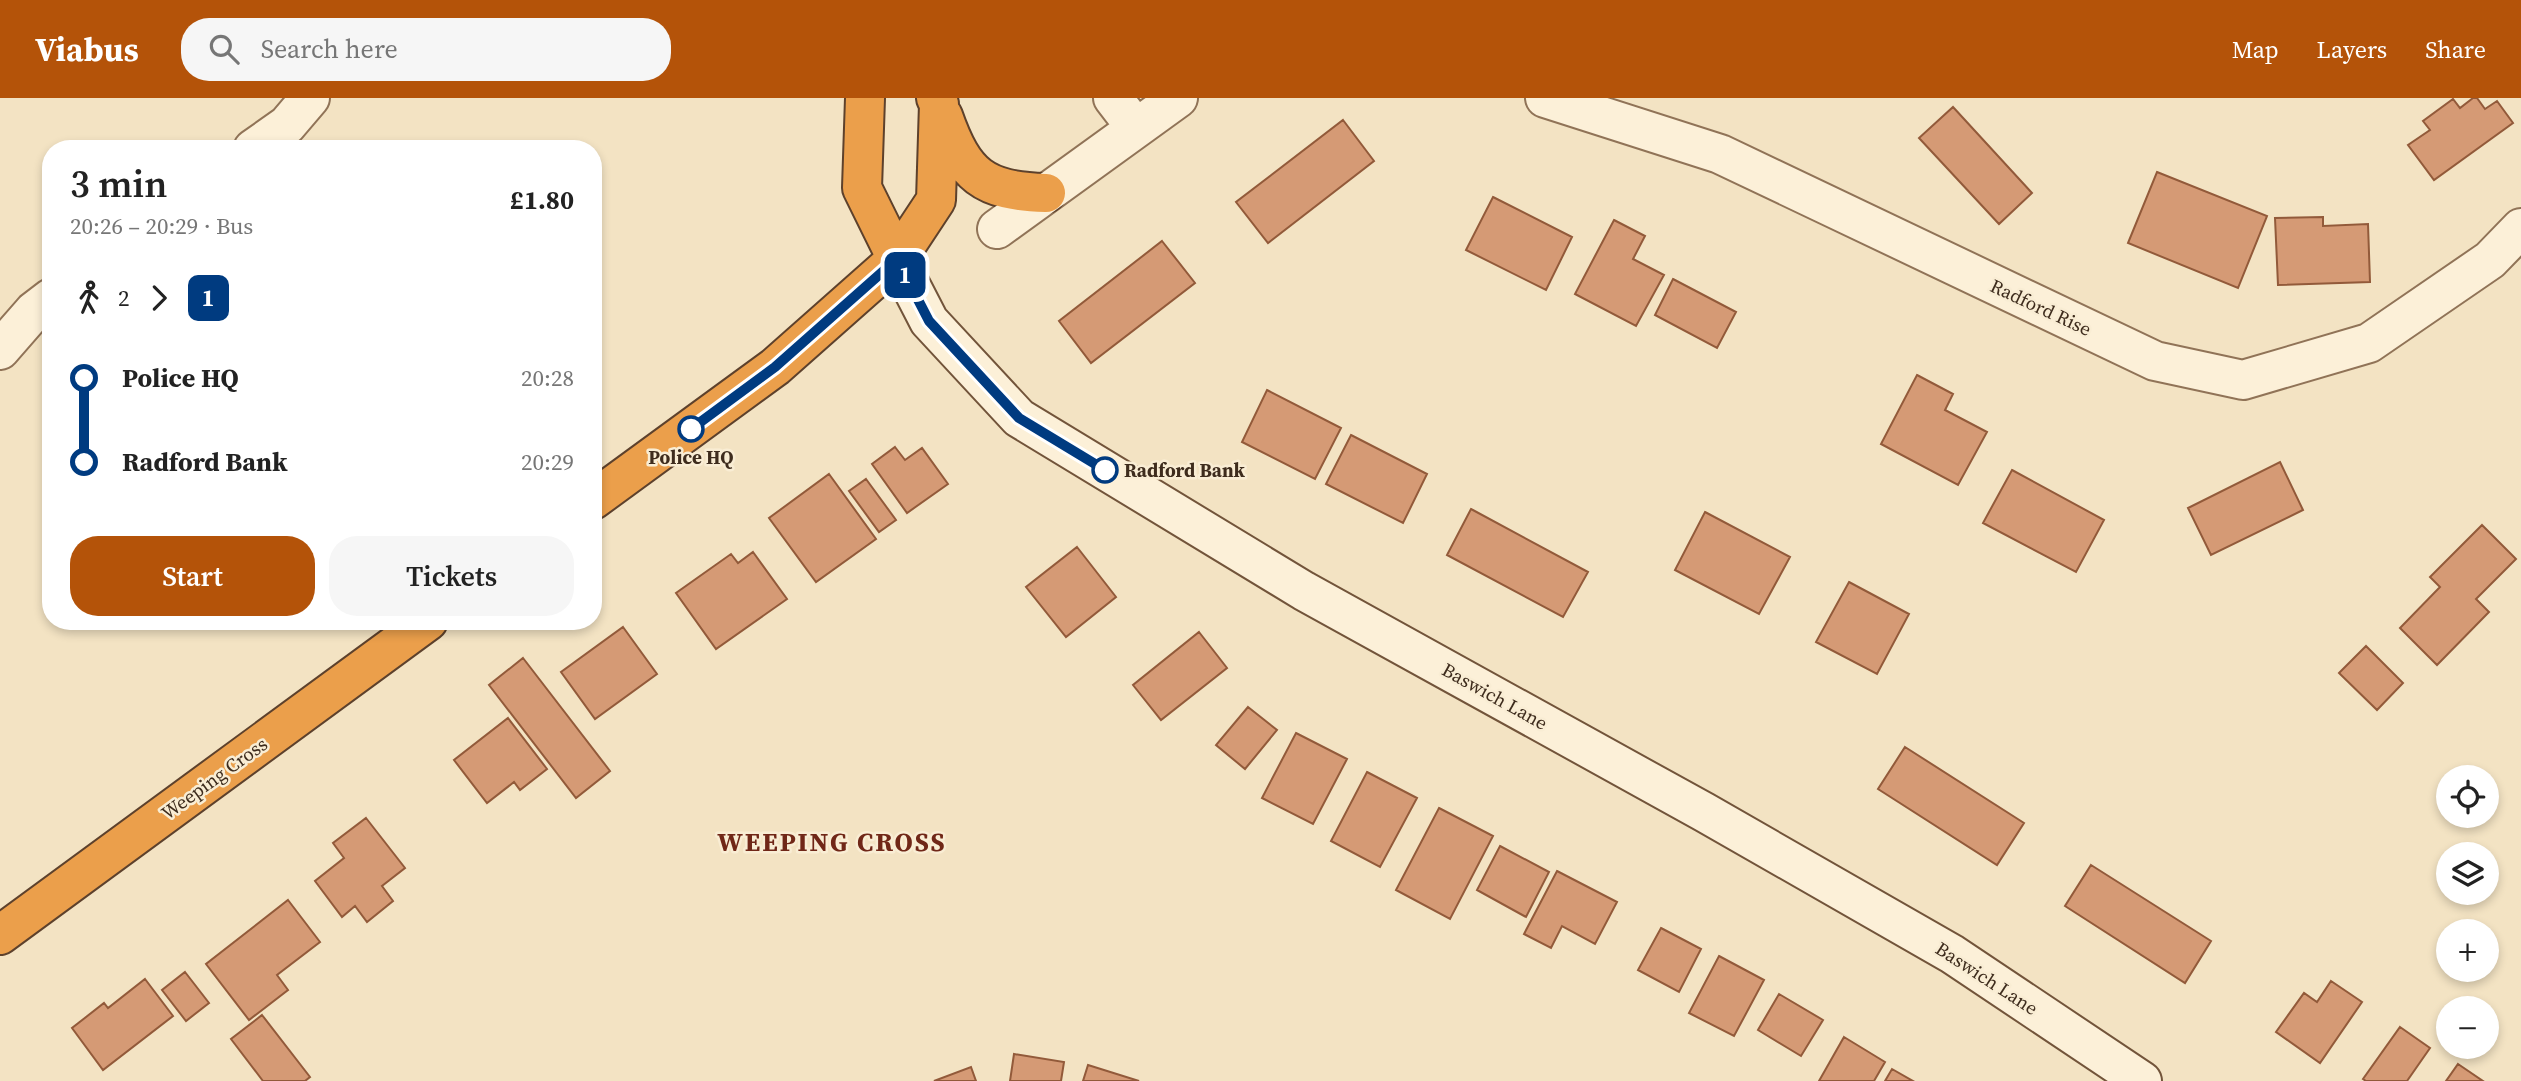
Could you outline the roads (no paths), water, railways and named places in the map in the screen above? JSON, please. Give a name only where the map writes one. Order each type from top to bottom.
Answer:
[{"type":"highway","points":[[864,98],[862,188],[897,259]]},
{"type":"highway","points":[[602,493],[775,367],[897,259],[936,200],[937,101]]},
{"type":"highway","points":[[937,101],[955,150],[971,172],[990,186],[1046,193]]},
{"type":"highway","name":"Weeping Cross","points":[[0,935],[416,630]]},
{"type":"street","points":[[266,140],[287,125],[310,98]]},
{"type":"street","points":[[1112,98],[1136,128]]},
{"type":"street","points":[[997,229],[1178,98]]},
{"type":"street","name":"Radford Rise","points":[[1545,98],[1720,154],[2155,361],[2242,380],[2369,343],[2490,260],[2521,228]]},
{"type":"street","name":"Baswich Lane","points":[[897,259],[929,321],[1019,418],[1304,590],[1704,812],[1952,954],[2142,1081]]},
{"type":"street","points":[[0,350],[42,305]]},
{"type":"street","points":[[0,361],[42,339]]},
{"type":"place","name":"Police HQ","points":[[691,429]]},
{"type":"place","name":"Radford Bank","points":[[1105,470]]},
{"type":"district","name":"WEEPING CROSS","points":[[832,842]]}]
